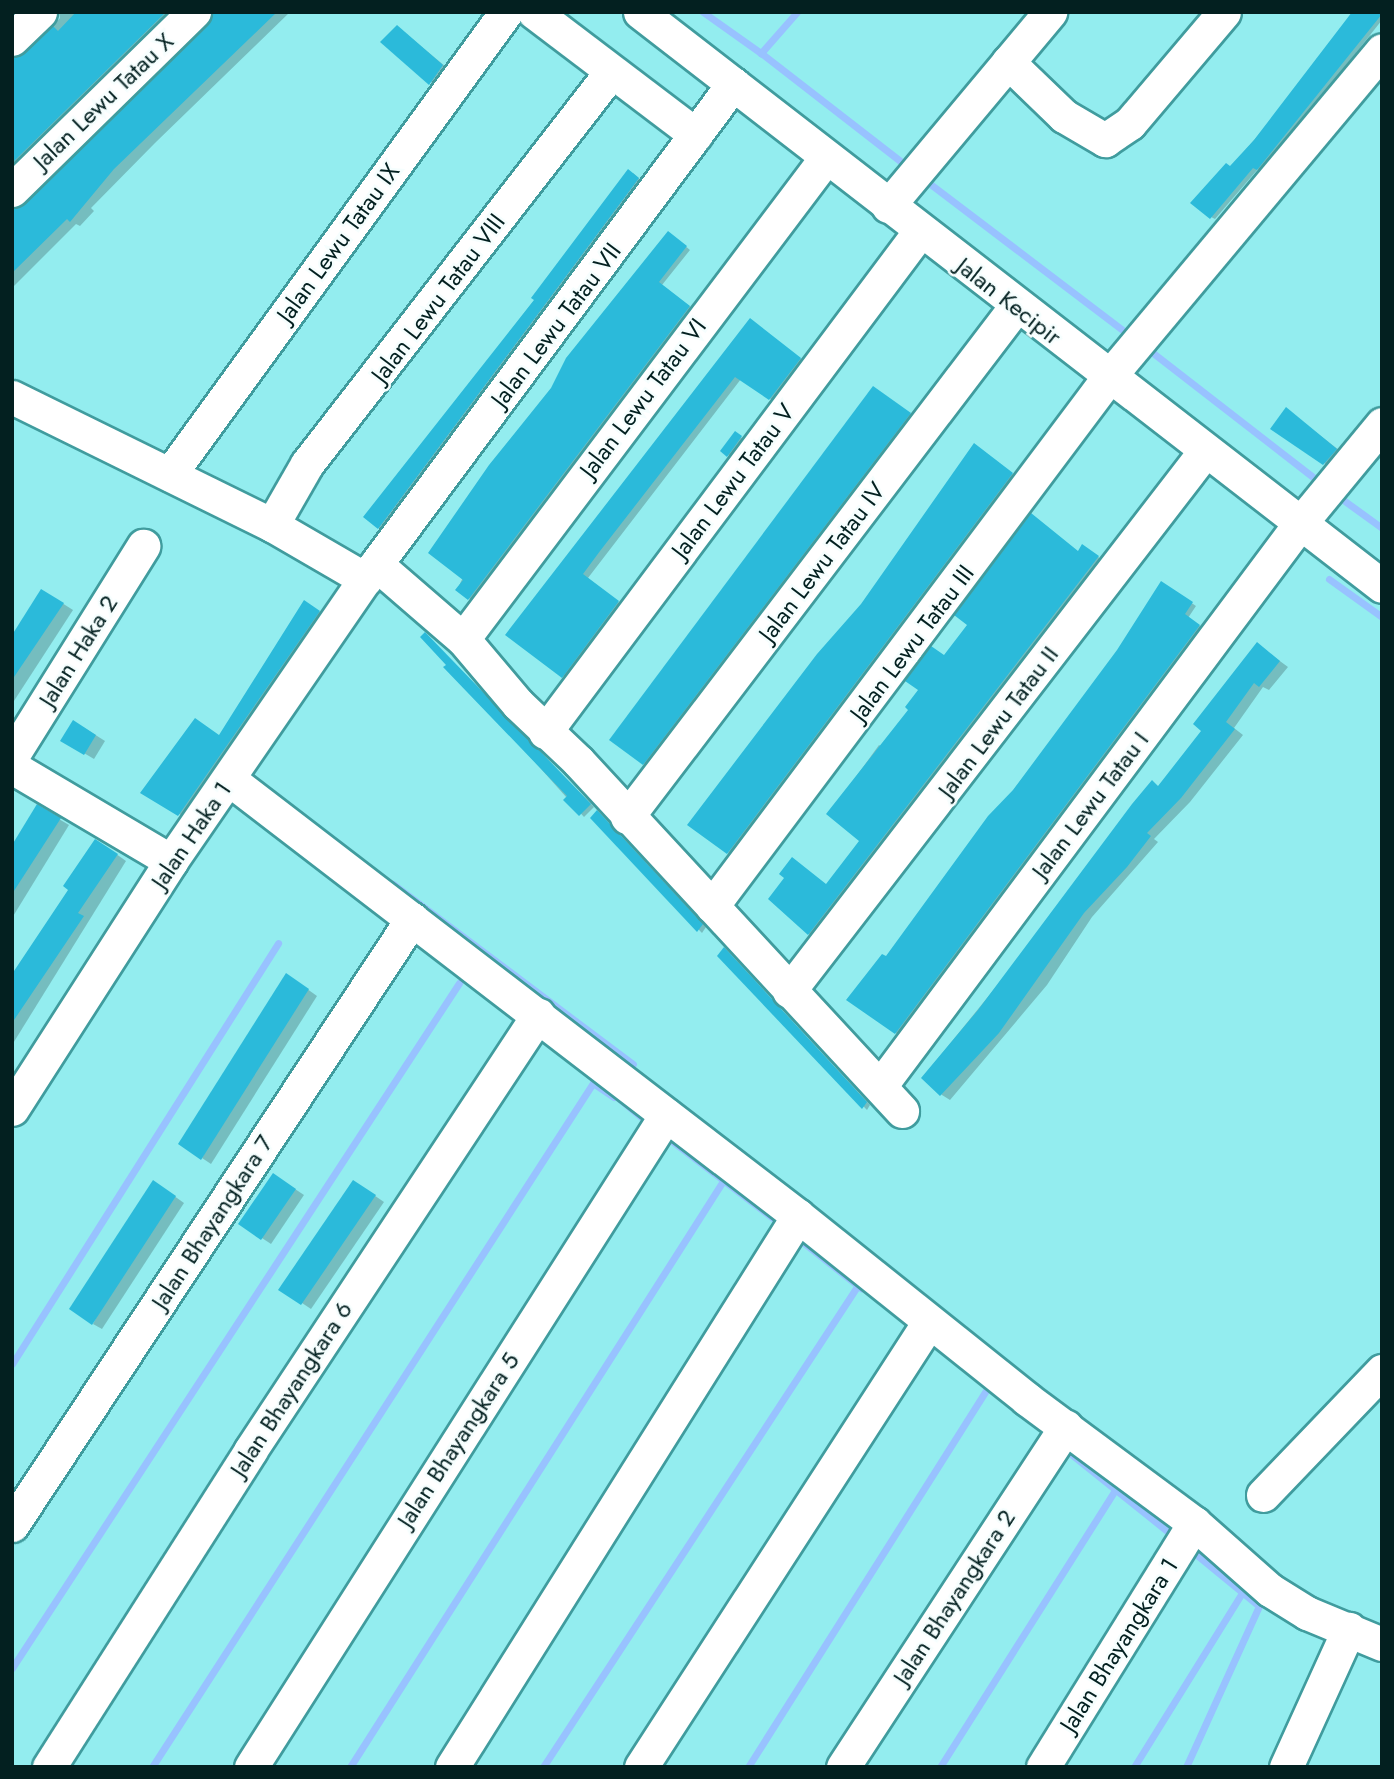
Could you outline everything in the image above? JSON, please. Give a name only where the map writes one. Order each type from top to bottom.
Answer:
[{"type":"street","points":[[12,39],[40,12]]},
{"type":"street","name":"Jalan Lewu Tatau X","points":[[12,190],[194,12]]},
{"type":"street","name":"Jalan Lewu Tatau IX","points":[[170,474],[506,12]]},
{"type":"street","points":[[534,12],[610,74],[696,135]]},
{"type":"street","name":"Jalan Kecipir","points":[[640,12],[825,159],[904,186],[920,231],[1298,526],[1382,586]]},
{"type":"street","points":[[904,186],[1050,12]]},
{"type":"street","points":[[1008,62],[1064,116],[1105,140],[1130,123],[1224,12]]},
{"type":"street","name":"Jalan Lewu Tatau III","points":[[712,906],[1108,378],[1139,345],[1382,50]]},
{"type":"street","name":"Jalan Lewu Tatau VIII","points":[[272,525],[307,464],[380,377],[610,74]]},
{"type":"street","name":"Jalan Lewu Tatau VII","points":[[370,572],[733,84]]},
{"type":"street","name":"Jalan Lewu Tatau VI","points":[[463,639],[825,159]]},
{"type":"street","name":"Jalan Lewu Tatau V","points":[[545,732],[920,231]]},
{"type":"street","name":"Jalan Lewu Tatau IV","points":[[627,817],[1016,306]]},
{"type":"street","points":[[12,397],[370,572],[463,639],[545,732],[881,1085],[902,1111]]},
{"type":"street","name":"Jalan Lewu Tatau I","points":[[881,1085],[1298,526],[1382,424]]},
{"type":"street","name":"Jalan Lewu Tatau II","points":[[789,991],[1205,451]]},
{"type":"street","name":"Jalan Haka 2","points":[[12,756],[144,546]]},
{"type":"street","name":"Jalan Haka 1","points":[[12,1109],[172,861],[370,572]]},
{"type":"street","points":[[12,767],[172,861]]},
{"type":"street","points":[[229,779],[798,1216],[929,1322],[1195,1523],[1270,1590],[1307,1613],[1382,1644]]},
{"type":"street","name":"Jalan Bhayangkara 7","points":[[12,1525],[412,919]]},
{"type":"street","name":"Jalan Bhayangkara 6","points":[[49,1767],[250,1451],[538,1015]]},
{"type":"street","name":"Jalan Bhayangkara 5","points":[[251,1767],[666,1115]]},
{"type":"street","points":[[452,1767],[798,1216]]},
{"type":"street","points":[[641,1767],[929,1322]]},
{"type":"street","points":[[1263,1495],[1382,1371]]},
{"type":"street","name":"Jalan Bhayangkara 2","points":[[843,1767],[1066,1426]]},
{"type":"street","name":"Jalan Bhayangkara 1","points":[[1043,1767],[1195,1523]]},
{"type":"street","points":[[1286,1767],[1349,1629]]},
{"type":"building","points":[[76,12],[166,12],[12,163],[12,58],[25,53],[53,26],[58,31]]},
{"type":"building","points":[[213,12],[277,12],[114,169],[70,222],[67,219],[12,273],[12,209],[25,204],[207,26]]},
{"type":"building","points":[[1352,12],[1382,14],[1257,170],[1253,168],[1210,219],[1190,203],[1226,163],[1230,166],[1254,140]]},
{"type":"building","points":[[397,25],[443,65],[429,85],[380,42]]},
{"type":"building","points":[[628,169],[639,178],[378,529],[363,517],[534,300],[531,298]]},
{"type":"building","points":[[668,231],[687,246],[659,282],[690,306],[468,600],[455,590],[463,580],[428,553],[489,465],[551,388],[566,358]]},
{"type":"building","points":[[750,318],[801,358],[769,400],[735,377],[600,551],[583,574],[619,601],[562,678],[505,635]]},
{"type":"building","points":[[873,386],[911,413],[643,765],[609,740]]},
{"type":"building","points":[[1286,407],[1337,449],[1323,465],[1270,429]]},
{"type":"building","points":[[735,431],[742,436],[727,457],[720,451]]},
{"type":"building","points":[[974,443],[1013,473],[727,854],[687,825],[817,654],[861,604]]},
{"type":"building","points":[[1031,513],[1078,551],[1082,544],[1099,556],[808,935],[768,899],[784,878],[779,874],[792,857],[826,884],[859,841],[826,814],[908,710],[905,707],[918,690],[905,681],[931,646],[944,655],[967,625],[954,615]]},
{"type":"building","points":[[1161,581],[1193,602],[1185,614],[1200,625],[895,1034],[846,1000],[882,954],[886,956],[988,816],[1013,790],[1117,650]]},
{"type":"building","points":[[41,589],[64,603],[12,680],[12,635]]},
{"type":"building","points":[[304,600],[320,611],[178,816],[140,793],[195,718],[219,735]]},
{"type":"building","points":[[425,632],[591,804],[579,816],[563,800],[567,796],[443,667],[446,665],[420,637]]},
{"type":"building","points":[[1257,642],[1280,661],[1259,687],[1254,683],[1226,722],[1235,729],[1181,798],[1147,833],[1151,836],[1127,867],[1084,913],[999,1033],[940,1096],[921,1078],[978,1010],[1132,804],[1152,780],[1158,786],[1201,731],[1193,724]]},
{"type":"building","points":[[73,720],[96,735],[84,755],[60,741]]},
{"type":"building","points":[[37,804],[61,818],[12,894],[12,845]]},
{"type":"building","points":[[597,810],[703,924],[697,932],[590,818]]},
{"type":"building","points":[[95,839],[118,854],[78,913],[84,916],[12,1023],[12,974],[68,890],[63,886]]},
{"type":"building","points":[[724,947],[867,1102],[862,1109],[717,956]]},
{"type":"building","points":[[286,973],[309,989],[201,1160],[178,1144]]},
{"type":"building","points":[[273,1173],[296,1189],[261,1240],[238,1224]]},
{"type":"building","points":[[153,1180],[176,1196],[92,1325],[69,1309]]},
{"type":"building","points":[[353,1180],[376,1195],[301,1305],[278,1290]]},
{"type":"waterway","points":[[703,12],[761,53]]},
{"type":"waterway","points":[[797,12],[761,53],[909,168]]},
{"type":"waterway","points":[[921,177],[1132,337]]},
{"type":"waterway","points":[[1144,346],[1323,485]]},
{"type":"waterway","points":[[1335,494],[1382,528]]},
{"type":"waterway","points":[[1329,579],[1382,617]]},
{"type":"waterway","points":[[393,884],[633,1064]]},
{"type":"waterway","points":[[12,1364],[278,943]]},
{"type":"waterway","points":[[12,1668],[459,983]]},
{"type":"waterway","points":[[152,1767],[593,1083],[614,1097]]},
{"type":"waterway","points":[[615,1095],[642,1118]]},
{"type":"waterway","points":[[672,1141],[774,1219]]},
{"type":"waterway","points":[[350,1767],[723,1181]]},
{"type":"waterway","points":[[804,1243],[861,1288]]},
{"type":"waterway","points":[[543,1767],[858,1285]]},
{"type":"waterway","points":[[748,1767],[988,1388]]},
{"type":"waterway","points":[[1071,1454],[1167,1531]]},
{"type":"waterway","points":[[940,1767],[1116,1489]]},
{"type":"waterway","points":[[1186,1767],[1259,1606],[1197,1555]]},
{"type":"waterway","points":[[1134,1767],[1242,1593]]}]
